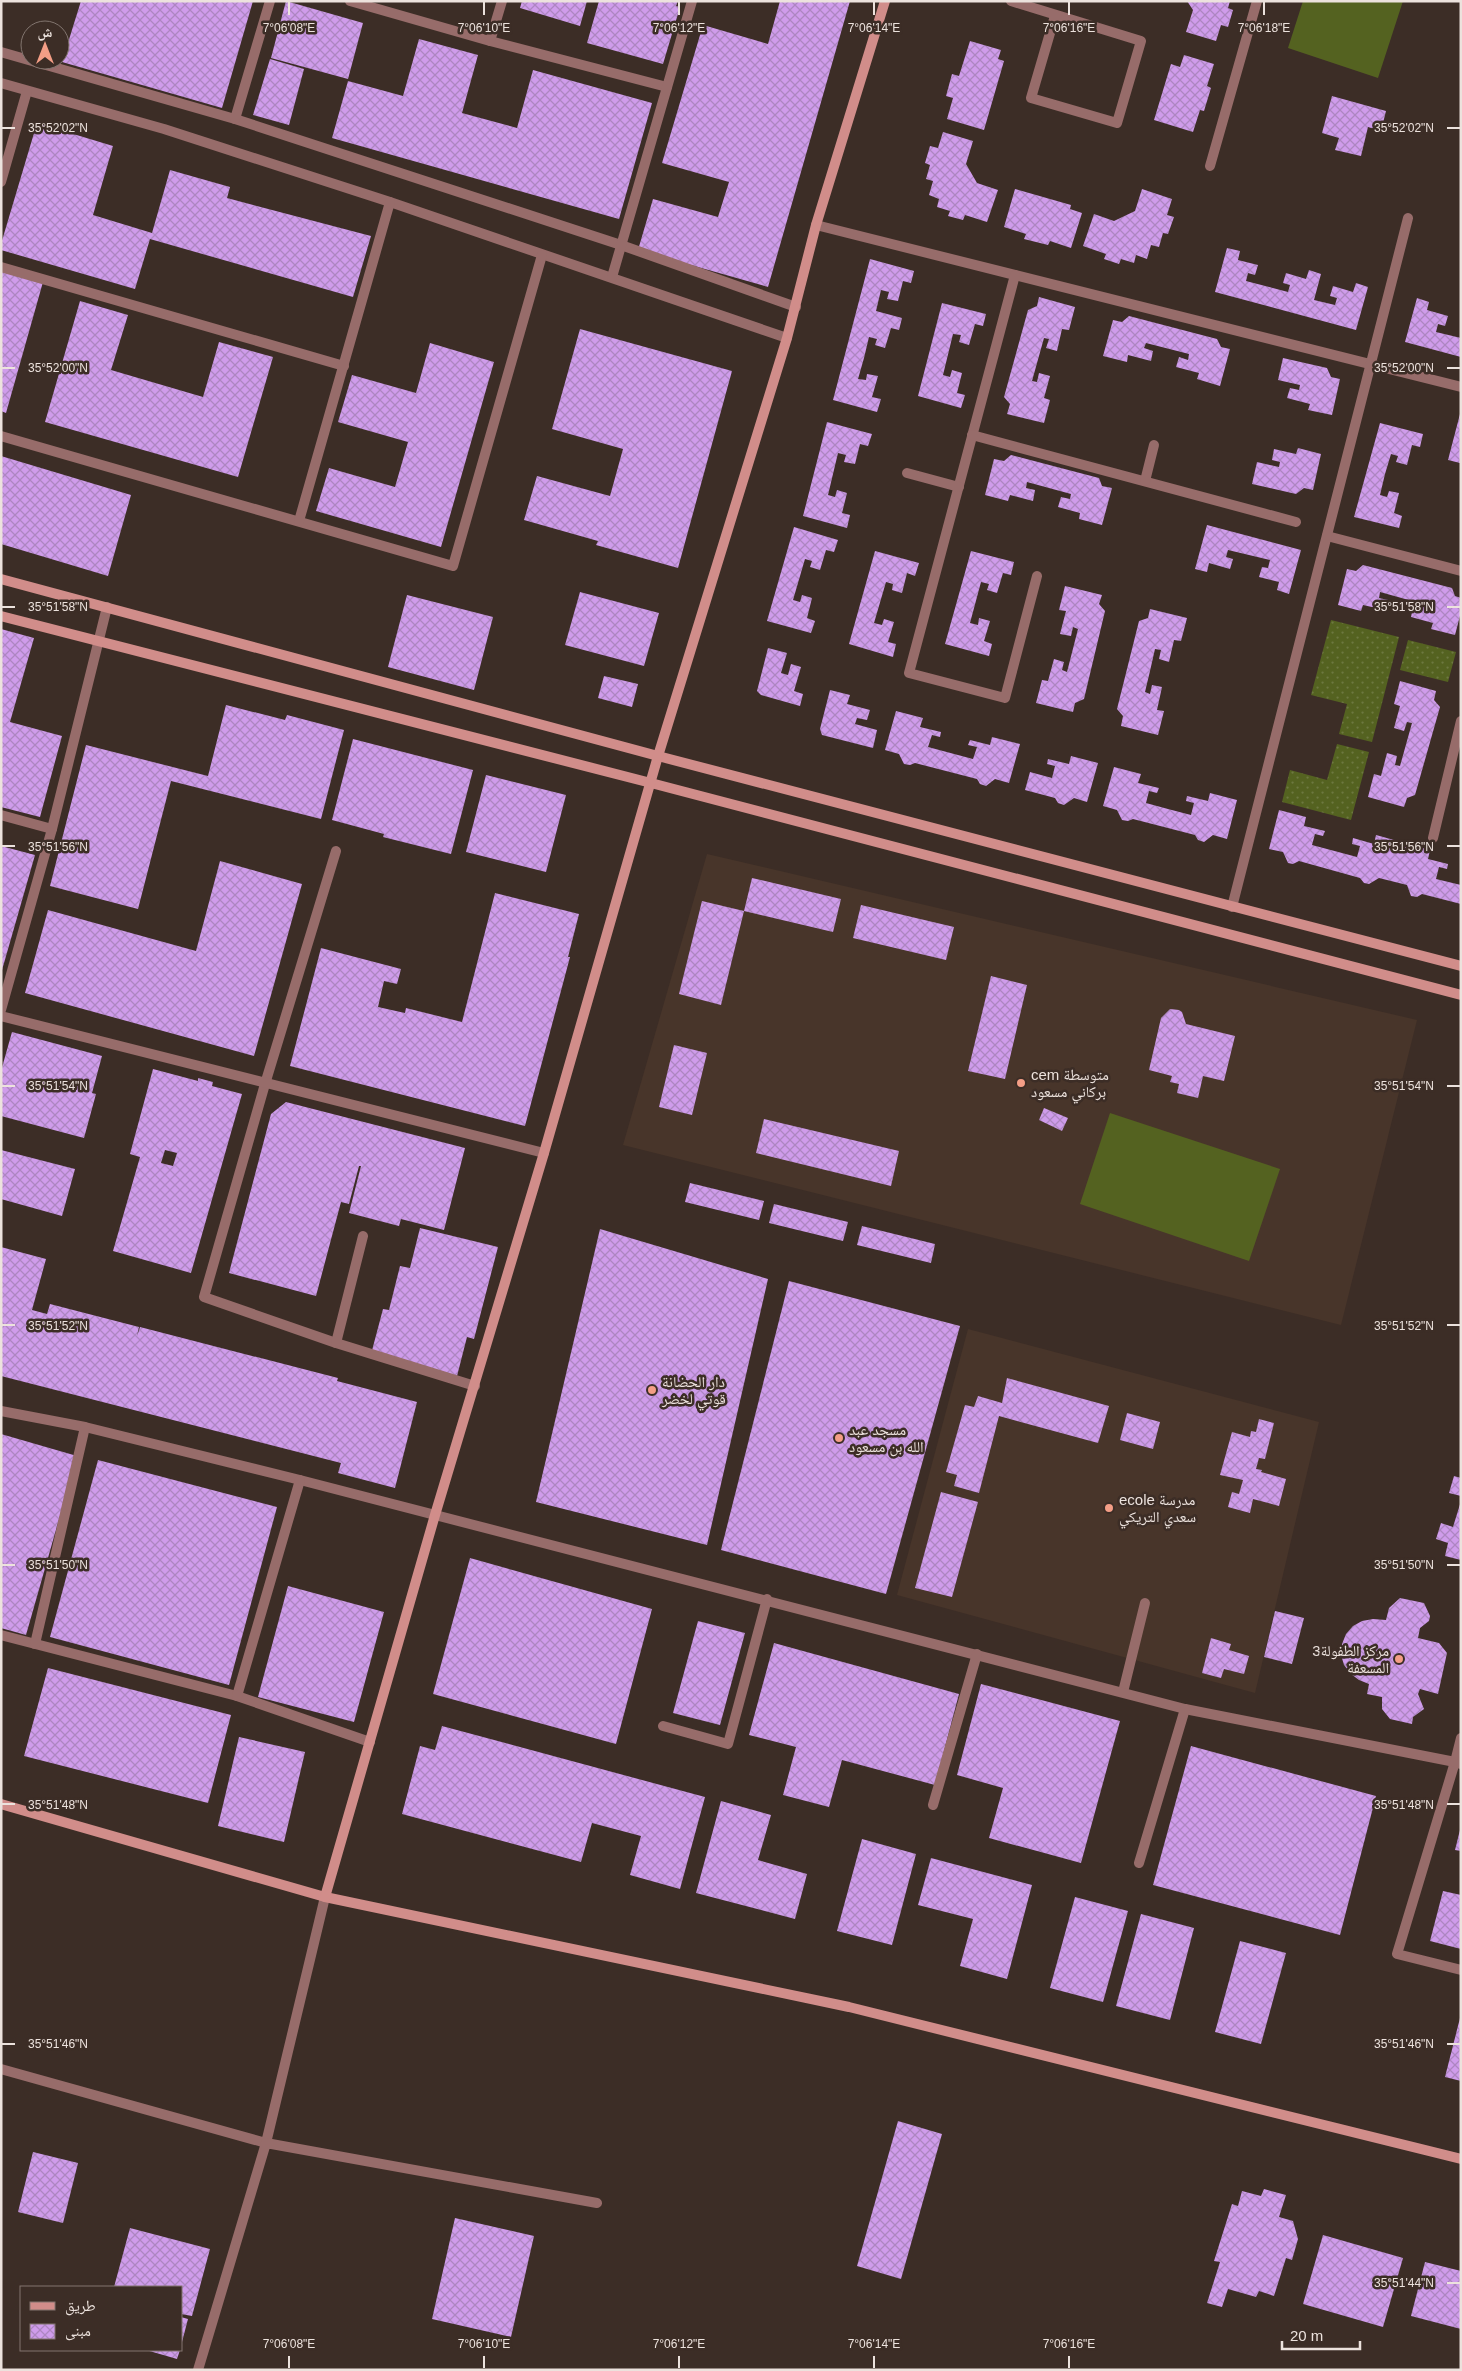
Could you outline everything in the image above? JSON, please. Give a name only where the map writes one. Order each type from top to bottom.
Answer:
[{"type":"main road","points":[[325,1897],[435,1515],[544,1153],[658,756],[787,338],[816,225],[885,1]]},
{"type":"main road","points":[[1,579],[658,756],[1461,966]]},
{"type":"main road","points":[[1,616],[651,783],[1461,995]]},
{"type":"main road","points":[[1,1804],[325,1897],[849,2007],[1461,2159]]},
{"type":"street","points":[[235,119],[270,1]]},
{"type":"street","points":[[350,1],[490,41],[667,87]]},
{"type":"street","points":[[490,41],[502,1]]},
{"type":"street","points":[[612,277],[692,1]]},
{"type":"street","points":[[1011,1],[1141,41],[1117,123],[1031,98],[1055,16]]},
{"type":"street","points":[[1210,166],[1257,1]]},
{"type":"street","points":[[1,52],[235,119],[622,245],[796,308]]},
{"type":"street","points":[[1,83],[164,130],[390,202],[787,338]]},
{"type":"street","points":[[1,182],[27,91]]},
{"type":"street","points":[[299,521],[390,202]]},
{"type":"street","points":[[1232,907],[1408,218]]},
{"type":"street","points":[[816,225],[1461,387]]},
{"type":"street","points":[[1,436],[453,566],[542,255]]},
{"type":"street","points":[[1,267],[344,366]]},
{"type":"street","points":[[1015,275],[909,672],[1005,698],[1037,576]]},
{"type":"street","points":[[972,435],[1296,522]]},
{"type":"street","points":[[1145,481],[1154,444]]},
{"type":"street","points":[[907,473],[959,487]]},
{"type":"street","points":[[1327,536],[1461,571]]},
{"type":"street","points":[[1,1010],[52,829],[107,608]]},
{"type":"street","points":[[1433,838],[1461,721]]},
{"type":"street","points":[[1,815],[52,829]]},
{"type":"street","points":[[336,851],[265,1084],[204,1297],[336,1343],[475,1386]]},
{"type":"street","points":[[1,1016],[544,1153]]},
{"type":"street","points":[[336,1343],[363,1236]]},
{"type":"street","points":[[1,1411],[85,1427],[300,1480],[768,1599],[1185,1709],[1458,1763]]},
{"type":"street","points":[[35,1644],[85,1427]]},
{"type":"street","points":[[237,1696],[300,1480]]},
{"type":"street","points":[[663,1726],[728,1744],[768,1599]]},
{"type":"street","points":[[1123,1692],[1145,1604]]},
{"type":"street","points":[[1,1635],[237,1696],[370,1742]]},
{"type":"street","points":[[933,1805],[977,1654]]},
{"type":"street","points":[[1139,1863],[1185,1709]]},
{"type":"street","points":[[1461,1738],[1458,1763],[1397,1954],[1461,1970]]},
{"type":"street","points":[[198,2370],[266,2143],[325,1897]]},
{"type":"street","points":[[1,2069],[266,2143],[597,2204]]},
{"type":"shaded area","name":"cem متوسطة بركاني مسعود","points":[[707,854],[1417,1020],[1341,1325],[623,1145]]},
{"type":"shaded area","name":"ecole مدرسة سعدي التريكي","points":[[968,1329],[1319,1422],[1255,1693],[897,1595]]},
{"type":"green space","points":[[1303,1],[1403,1],[1378,78],[1288,48]]},
{"type":"green space","points":[[1331,620],[1399,637],[1372,742],[1339,734],[1347,704],[1311,695]]},
{"type":"green space","points":[[1408,640],[1456,652],[1448,682],[1400,670]]},
{"type":"green space","points":[[1337,744],[1369,752],[1351,820],[1282,802],[1290,770],[1327,780]]},
{"type":"green space","points":[[1110,1113],[1280,1169],[1249,1261],[1080,1204]]},
{"type":"building","points":[[81,1],[253,1],[222,108],[70,64],[70,36]]},
{"type":"building","points":[[286,1],[363,23],[348,79],[271,58]]},
{"type":"building","points":[[522,1],[587,1],[580,26],[520,8]]},
{"type":"building","points":[[599,1],[678,1],[676,6],[680,7],[663,64],[587,43]]},
{"type":"building","points":[[780,1],[850,1],[768,287],[638,250],[653,199],[718,217],[729,182],[662,163],[703,25],[768,44]]},
{"type":"building","points":[[1187,1],[1230,1],[1228,8],[1233,10],[1228,27],[1221,25],[1216,41],[1186,32],[1193,10]]},
{"type":"building","points":[[419,39],[478,55],[462,113],[517,128],[533,70],[652,103],[619,219],[332,138],[348,81],[403,96]]},
{"type":"building","points":[[970,41],[1001,50],[998,59],[1004,61],[984,130],[947,119],[953,98],[946,96],[952,74],[959,76]]},
{"type":"building","points":[[1184,55],[1214,64],[1207,86],[1211,88],[1204,111],[1200,110],[1193,132],[1154,120],[1171,64],[1180,67]]},
{"type":"building","points":[[270,59],[304,69],[289,125],[253,115]]},
{"type":"building","points":[[1332,96],[1386,111],[1381,131],[1368,127],[1361,156],[1335,150],[1339,138],[1322,133]]},
{"type":"building","points":[[37,123],[113,146],[93,215],[152,233],[170,170],[230,187],[227,198],[371,236],[353,297],[150,239],[135,289],[1,250],[1,244]]},
{"type":"building","points":[[943,132],[973,141],[966,164],[977,183],[998,190],[987,222],[965,215],[963,220],[948,216],[950,211],[937,207],[939,199],[929,195],[933,181],[926,179],[930,165],[925,163],[930,146],[938,148]]},
{"type":"building","points":[[1015,189],[1071,205],[1070,209],[1082,213],[1071,248],[1050,241],[1048,245],[1024,239],[1026,234],[1004,227]]},
{"type":"building","points":[[1142,189],[1172,199],[1167,215],[1174,217],[1168,234],[1163,233],[1159,247],[1151,245],[1147,259],[1136,255],[1134,263],[1121,259],[1119,264],[1104,259],[1106,254],[1083,246],[1094,214],[1114,221],[1135,211]]},
{"type":"building","points":[[1227,248],[1240,251],[1238,260],[1258,265],[1255,275],[1248,273],[1246,281],[1288,292],[1290,285],[1283,283],[1286,273],[1306,279],[1309,270],[1321,274],[1314,300],[1335,305],[1337,298],[1330,296],[1333,286],[1353,292],[1356,283],[1368,287],[1356,330],[1215,292]]},
{"type":"building","points":[[870,259],[914,271],[911,283],[903,281],[898,301],[887,299],[889,292],[881,290],[876,311],[902,318],[899,330],[891,328],[885,348],[875,345],[877,339],[869,337],[858,379],[866,380],[867,374],[878,376],[872,397],[881,399],[877,412],[833,400]]},
{"type":"building","points":[[1,270],[43,282],[6,413],[1,411]]},
{"type":"building","points":[[1039,297],[1075,307],[1069,330],[1062,329],[1057,351],[1046,348],[1049,339],[1044,338],[1032,381],[1037,382],[1039,373],[1050,376],[1044,398],[1050,400],[1044,423],[1007,414],[1010,404],[1004,397],[1028,310],[1037,306]]},
{"type":"building","points":[[1417,298],[1429,302],[1427,310],[1448,316],[1445,326],[1438,324],[1436,332],[1461,338],[1461,357],[1405,342]]},
{"type":"building","points":[[80,301],[128,315],[111,370],[203,397],[219,342],[273,357],[238,477],[45,422]]},
{"type":"building","points":[[942,303],[986,314],[983,326],[975,324],[969,345],[959,342],[961,335],[953,334],[943,375],[950,377],[952,370],[962,373],[957,393],[965,395],[961,408],[918,396]]},
{"type":"building","points":[[1129,316],[1217,339],[1221,347],[1230,349],[1220,386],[1197,379],[1199,373],[1176,367],[1179,357],[1188,360],[1189,354],[1146,343],[1144,348],[1153,351],[1151,361],[1128,355],[1127,362],[1103,356],[1113,320],[1122,322]]},
{"type":"building","points":[[580,329],[732,371],[678,568],[596,545],[598,541],[524,520],[537,476],[610,496],[623,449],[552,429]]},
{"type":"building","points":[[430,343],[494,362],[441,547],[316,511],[329,468],[395,487],[408,442],[338,422],[352,375],[416,393]]},
{"type":"building","points":[[1283,358],[1327,368],[1331,377],[1340,379],[1332,415],[1308,410],[1310,404],[1287,398],[1290,388],[1299,390],[1300,385],[1278,380]]},
{"type":"building","points":[[1461,414],[1460,463],[1448,460]]},
{"type":"building","points":[[827,422],[872,434],[868,446],[860,444],[855,464],[844,462],[846,455],[838,453],[828,495],[835,497],[837,490],[847,493],[842,513],[850,515],[847,528],[803,516]]},
{"type":"building","points":[[1380,423],[1423,434],[1420,447],[1412,445],[1407,465],[1396,462],[1398,456],[1391,454],[1385,474],[1380,495],[1387,497],[1389,491],[1399,493],[1394,513],[1402,516],[1399,528],[1354,517]]},
{"type":"building","points":[[1298,448],[1321,454],[1313,490],[1304,488],[1296,494],[1252,484],[1257,462],[1279,467],[1280,462],[1272,460],[1274,449],[1296,454]]},
{"type":"building","points":[[1011,455],[1099,478],[1102,486],[1112,488],[1102,525],[1079,519],[1080,513],[1058,507],[1061,497],[1070,499],[1071,494],[1027,482],[1026,488],[1035,490],[1033,501],[1010,495],[1008,501],[985,495],[994,459],[1004,461]]},
{"type":"building","points":[[1,456],[131,495],[108,576],[1,544]]},
{"type":"building","points":[[1207,525],[1301,550],[1289,594],[1277,590],[1279,582],[1259,577],[1262,567],[1268,568],[1270,560],[1228,550],[1226,557],[1233,559],[1230,569],[1209,563],[1207,572],[1195,569]]},
{"type":"building","points":[[794,527],[838,540],[834,552],[826,550],[820,570],[810,567],[812,561],[805,559],[793,600],[800,602],[802,595],[812,598],[807,618],[815,621],[811,633],[767,621]]},
{"type":"building","points":[[875,551],[919,563],[915,576],[907,573],[902,593],[892,590],[893,584],[886,582],[874,623],[882,625],[884,619],[894,622],[888,642],[896,644],[893,657],[849,644]]},
{"type":"building","points":[[971,551],[1014,562],[1011,575],[1003,573],[997,593],[987,590],[989,584],[981,582],[970,623],[978,625],[979,618],[990,621],[984,641],[992,644],[989,656],[945,644]]},
{"type":"building","points":[[1363,565],[1452,588],[1455,596],[1461,598],[1461,612],[1455,635],[1431,629],[1433,623],[1411,617],[1413,607],[1422,609],[1423,604],[1380,592],[1379,598],[1388,600],[1385,610],[1363,605],[1361,611],[1338,605],[1347,569],[1356,571]]},
{"type":"building","points":[[1065,586],[1102,595],[1099,604],[1105,611],[1084,699],[1075,703],[1073,712],[1036,703],[1042,680],[1048,681],[1054,659],[1064,662],[1062,670],[1067,672],[1078,629],[1073,627],[1071,636],[1060,634],[1066,611],[1059,610]]},
{"type":"building","points":[[580,592],[659,613],[644,666],[565,645]]},
{"type":"building","points":[[407,595],[493,617],[474,690],[388,667]]},
{"type":"building","points":[[1150,609],[1187,618],[1181,641],[1174,640],[1169,662],[1159,659],[1161,650],[1155,649],[1145,692],[1150,694],[1152,685],[1162,687],[1157,710],[1164,711],[1158,735],[1121,726],[1123,716],[1117,709],[1139,621],[1148,618]]},
{"type":"building","points":[[1,629],[34,638],[10,722],[62,736],[40,817],[1,807]]},
{"type":"building","points":[[768,648],[787,653],[781,673],[788,675],[791,664],[801,667],[794,691],[803,694],[800,706],[761,695],[757,691]]},
{"type":"building","points":[[604,676],[638,684],[632,707],[598,698]]},
{"type":"building","points":[[1400,681],[1436,691],[1434,700],[1440,707],[1415,795],[1407,798],[1404,807],[1368,797],[1374,774],[1381,776],[1387,753],[1397,756],[1395,765],[1400,766],[1412,723],[1407,722],[1404,731],[1394,728],[1400,706],[1394,704]]},
{"type":"building","points":[[830,690],[850,695],[847,704],[870,710],[867,720],[857,718],[855,724],[877,730],[873,748],[822,735],[820,729]]},
{"type":"building","points":[[226,705],[285,720],[287,715],[344,730],[321,819],[171,781],[138,909],[50,886],[86,745],[208,776]]},
{"type":"building","points":[[896,711],[923,718],[920,727],[941,732],[940,737],[932,735],[928,747],[973,759],[977,747],[968,745],[970,740],[990,745],[992,737],[1020,744],[1009,783],[995,779],[986,786],[980,784],[977,779],[915,763],[910,765],[904,764],[899,754],[885,750]]},
{"type":"building","points":[[353,739],[473,770],[451,854],[383,837],[384,834],[332,820]]},
{"type":"building","points":[[1071,756],[1098,763],[1087,802],[1074,798],[1064,805],[1058,803],[1055,798],[1025,790],[1030,772],[1052,778],[1055,766],[1047,764],[1048,759],[1069,764]]},
{"type":"building","points":[[1114,767],[1141,774],[1138,783],[1159,788],[1157,793],[1149,791],[1146,803],[1168,809],[1191,815],[1194,803],[1186,801],[1187,796],[1208,801],[1210,793],[1237,800],[1227,839],[1213,835],[1204,842],[1198,840],[1195,835],[1133,819],[1128,821],[1122,820],[1117,810],[1103,806]]},
{"type":"building","points":[[486,775],[566,795],[546,872],[466,852]]},
{"type":"building","points":[[1279,810],[1306,817],[1304,826],[1325,831],[1323,836],[1315,834],[1312,845],[1357,857],[1360,846],[1352,844],[1353,838],[1374,844],[1376,835],[1430,850],[1428,859],[1448,864],[1447,869],[1439,867],[1436,879],[1461,885],[1461,904],[1422,894],[1417,897],[1411,896],[1407,885],[1379,878],[1369,884],[1364,883],[1360,878],[1299,861],[1293,864],[1288,863],[1283,852],[1269,849]]},
{"type":"building","points":[[1,846],[35,855],[2,970],[1,970]]},
{"type":"building","points":[[220,861],[302,884],[254,1056],[25,993],[48,910],[196,951]]},
{"type":"building","points":[[752,878],[841,899],[833,932],[744,911]]},
{"type":"building","points":[[495,893],[579,914],[568,957],[570,957],[525,1126],[290,1066],[321,948],[401,969],[397,984],[384,981],[378,1007],[405,1013],[406,1008],[462,1022]]},
{"type":"building","points":[[702,901],[744,911],[721,1005],[679,994]]},
{"type":"building","points":[[861,905],[954,927],[946,960],[853,938]]},
{"type":"building","points":[[991,976],[1027,985],[1005,1079],[968,1071]]},
{"type":"building","points":[[1170,1009],[1182,1012],[1186,1024],[1235,1036],[1224,1081],[1203,1076],[1198,1098],[1177,1093],[1179,1084],[1170,1082],[1172,1076],[1149,1070],[1161,1018]]},
{"type":"building","points":[[12,1032],[102,1056],[92,1093],[96,1094],[84,1138],[1,1116],[1,1071]]},
{"type":"building","points":[[674,1045],[707,1053],[692,1115],[659,1107]]},
{"type":"building","points":[[153,1069],[198,1081],[198,1078],[213,1082],[212,1086],[242,1094],[191,1273],[113,1251],[140,1157],[130,1154]],"holes":[[[165,1150],[177,1153],[173,1166],[161,1163]]]},
{"type":"building","points":[[286,1102],[465,1148],[444,1230],[401,1219],[399,1226],[349,1213],[361,1166],[359,1166],[349,1204],[341,1202],[316,1296],[229,1273],[271,1114]]},
{"type":"building","points":[[1044,1108],[1068,1118],[1062,1131],[1039,1120]]},
{"type":"building","points":[[764,1119],[899,1151],[891,1186],[756,1153]]},
{"type":"building","points":[[1,1150],[75,1169],[62,1216],[1,1199]]},
{"type":"building","points":[[690,1183],[764,1201],[759,1220],[685,1202]]},
{"type":"building","points":[[774,1204],[848,1222],[843,1241],[769,1223]]},
{"type":"building","points":[[862,1226],[935,1244],[931,1263],[857,1245]]},
{"type":"building","points":[[420,1228],[498,1247],[474,1339],[467,1337],[456,1380],[370,1358],[383,1309],[389,1310],[400,1266],[410,1268]]},
{"type":"building","name":"دار الحضانة قوتي لخضر","points":[[600,1229],[768,1279],[707,1545],[536,1502]]},
{"type":"building","points":[[1,1247],[46,1259],[32,1310],[47,1314],[50,1304],[139,1327],[137,1336],[140,1327],[338,1378],[337,1381],[417,1402],[395,1488],[338,1473],[341,1463],[1,1376]]},
{"type":"building","name":"مسجد عبد الله بن مسعود","points":[[789,1281],[960,1326],[886,1594],[721,1550]]},
{"type":"building","points":[[1007,1378],[1109,1406],[1098,1443],[999,1416],[979,1493],[954,1486],[957,1475],[946,1472],[965,1405],[974,1407],[978,1396],[1002,1403]]},
{"type":"building","points":[[1127,1413],[1160,1422],[1153,1449],[1120,1440]]},
{"type":"building","points":[[1259,1419],[1274,1423],[1265,1459],[1259,1458],[1256,1469],[1286,1479],[1279,1506],[1253,1499],[1250,1513],[1228,1507],[1232,1492],[1239,1494],[1243,1480],[1220,1475],[1232,1432],[1250,1437],[1251,1431],[1256,1432]]},
{"type":"building","points":[[1,1434],[77,1456],[26,1635],[1,1628]]},
{"type":"building","points":[[98,1460],[277,1507],[229,1685],[50,1637]]},
{"type":"building","points":[[1454,1476],[1461,1478],[1461,1496],[1449,1493]]},
{"type":"building","points":[[941,1492],[978,1502],[952,1597],[915,1588]]},
{"type":"building","points":[[1461,1501],[1461,1560],[1445,1556],[1448,1543],[1436,1539],[1441,1523],[1453,1527]]},
{"type":"building","points":[[470,1558],[652,1609],[616,1744],[433,1694]]},
{"type":"building","points":[[288,1586],[384,1612],[354,1722],[258,1697]]},
{"type":"building","name":"3مركز الطفولة المسعفة","points":[[1400,1598],[1424,1603],[1430,1616],[1429,1621],[1420,1628],[1418,1638],[1439,1643],[1447,1653],[1438,1694],[1420,1689],[1418,1694],[1424,1709],[1413,1717],[1412,1724],[1390,1719],[1382,1709],[1382,1697],[1367,1694],[1369,1684],[1351,1674],[1344,1665],[1341,1655],[1342,1644],[1346,1634],[1353,1626],[1362,1621],[1373,1619],[1386,1620],[1389,1608]]},
{"type":"building","points":[[1275,1611],[1304,1618],[1292,1664],[1264,1657]]},
{"type":"building","points":[[698,1621],[745,1633],[720,1725],[673,1713]]},
{"type":"building","points":[[1211,1638],[1231,1644],[1229,1650],[1249,1656],[1244,1674],[1224,1669],[1221,1678],[1202,1673]]},
{"type":"building","points":[[774,1643],[959,1694],[935,1785],[842,1760],[829,1807],[783,1795],[796,1747],[749,1735]]},
{"type":"building","points":[[48,1668],[231,1715],[208,1803],[24,1756]]},
{"type":"building","points":[[981,1684],[1120,1721],[1081,1863],[989,1838],[1003,1788],[957,1775]]},
{"type":"building","points":[[442,1726],[705,1797],[680,1889],[630,1875],[641,1836],[592,1823],[581,1862],[402,1814],[420,1746],[435,1750]]},
{"type":"building","points":[[239,1737],[305,1752],[284,1842],[218,1826]]},
{"type":"building","points":[[1191,1746],[1376,1796],[1340,1935],[1153,1885]]},
{"type":"building","points":[[721,1801],[771,1815],[758,1860],[807,1874],[795,1919],[696,1893]]},
{"type":"building","points":[[1461,1830],[1461,1851],[1455,1850]]},
{"type":"building","points":[[862,1839],[916,1854],[892,1945],[837,1931]]},
{"type":"building","points":[[931,1858],[1032,1885],[1007,1979],[960,1966],[973,1919],[918,1905]]},
{"type":"building","points":[[1443,1891],[1461,1895],[1461,1949],[1430,1941]]},
{"type":"building","points":[[1075,1897],[1128,1911],[1103,2002],[1050,1988]]},
{"type":"building","points":[[1141,1914],[1194,1928],[1170,2020],[1116,2006]]},
{"type":"building","points":[[1240,1941],[1286,1953],[1261,2044],[1215,2032]]},
{"type":"building","points":[[1461,2018],[1461,2081],[1445,2077]]},
{"type":"building","points":[[898,2121],[942,2134],[901,2279],[857,2266]]},
{"type":"building","points":[[33,2152],[78,2163],[63,2223],[18,2212]]},
{"type":"building","points":[[1264,2189],[1286,2195],[1279,2217],[1293,2221],[1298,2239],[1292,2260],[1286,2258],[1274,2296],[1259,2291],[1256,2297],[1228,2289],[1222,2307],[1207,2303],[1220,2262],[1214,2261],[1232,2204],[1238,2206],[1242,2191],[1261,2196]]},
{"type":"building","points":[[455,2218],[534,2236],[511,2337],[432,2319]]},
{"type":"building","points":[[130,2228],[210,2249],[192,2316],[182,2314],[182,2286],[114,2286]]},
{"type":"building","points":[[1323,2235],[1403,2258],[1383,2327],[1303,2304]]},
{"type":"building","points":[[1425,2262],[1461,2271],[1461,2329],[1411,2316]]},
{"type":"building","points":[[182,2317],[188,2319],[182,2342]]},
{"type":"building","points":[[149,2351],[180,2351],[177,2359]]},
{"type":"place","name":"cem متوسطة بركاني مسعود","points":[[1021,1083]]},
{"type":"place","name":"دار الحضانة قوتي لخضر","points":[[652,1390]]},
{"type":"place","name":"مسجد عبد الله بن مسعود","points":[[839,1438]]},
{"type":"place","name":"ecole مدرسة سعدي التريكي","points":[[1109,1508]]},
{"type":"place","name":"3مركز الطفولة المسعفة","points":[[1399,1659]]}]
